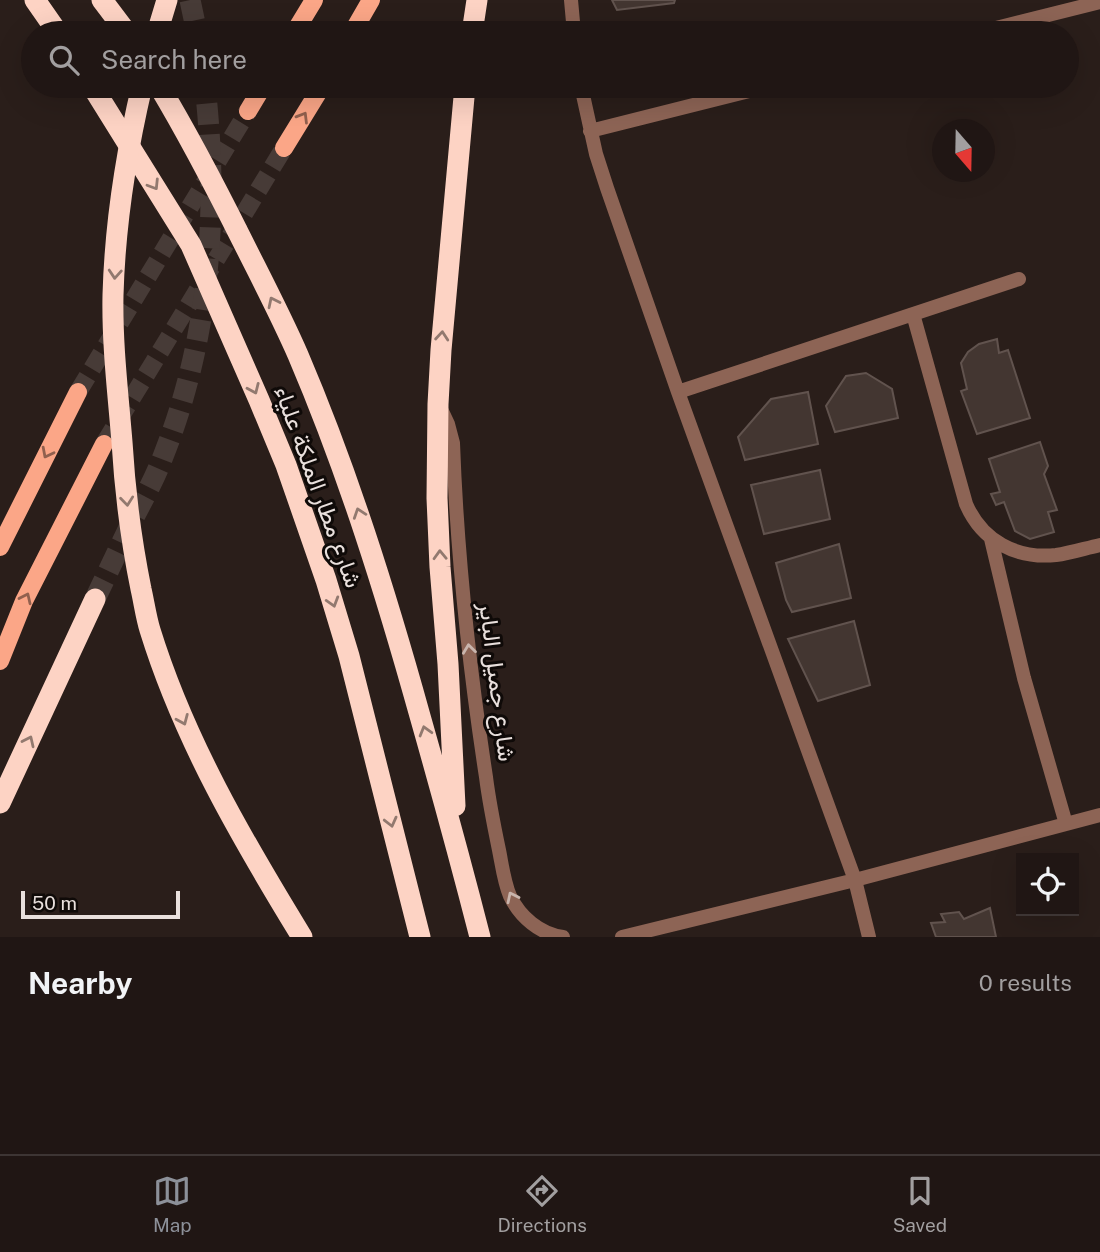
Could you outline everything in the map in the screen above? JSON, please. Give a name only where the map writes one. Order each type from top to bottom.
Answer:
[{"type":"highway","points":[[35,0],[50,21]]},
{"type":"highway","points":[[102,0],[118,21]]},
{"type":"highway","points":[[160,21],[167,0]]},
{"type":"highway","points":[[474,21],[477,0]]},
{"type":"highway","name":"شارع مطار الملكة علياء","points":[[99,98],[191,245],[286,465],[349,656],[420,937]]},
{"type":"highway","points":[[140,98],[122,187],[113,293],[122,452],[131,542],[149,628],[181,715],[237,829],[302,937]]},
{"type":"highway","name":"شارع مطار الملكة علياء","points":[[166,98],[271,296],[321,411],[359,512],[393,620],[480,937]]},
{"type":"highway","points":[[456,844],[437,498],[441,350],[464,98]]},
{"type":"highway","points":[[0,803],[95,599]]},
{"type":"main road","points":[[301,21],[314,0]]},
{"type":"main road","points":[[359,21],[371,0]]},
{"type":"main road","points":[[248,111],[256,98]]},
{"type":"main road","points":[[284,148],[315,98]]},
{"type":"main road","points":[[0,547],[78,392]]},
{"type":"main road","points":[[0,661],[24,601],[104,444]]},
{"type":"street","points":[[571,0],[573,21]]},
{"type":"street","points":[[1024,21],[1100,2]]},
{"type":"street","points":[[583,98],[607,188],[855,880],[869,937]]},
{"type":"street","points":[[590,131],[721,98]]},
{"type":"street","points":[[678,391],[1019,279]]},
{"type":"street","points":[[913,314],[966,503],[979,527],[991,539],[1014,550],[1039,555],[1068,553],[1100,545]]},
{"type":"street","name":"شارع جميل الباير","points":[[438,404],[448,424],[453,443],[468,645],[489,796],[506,884],[523,916],[533,925],[563,937]]},
{"type":"street","points":[[991,539],[1024,678],[1066,824]]},
{"type":"street","points":[[622,937],[855,880],[1100,815]]},
{"type":"building","points":[[612,0],[675,0],[674,3],[617,10]]},
{"type":"building","points":[[997,339],[999,353],[1008,350],[1030,418],[977,434],[961,391],[967,389],[961,363],[968,352],[979,344]]},
{"type":"building","points":[[866,373],[892,389],[898,418],[835,432],[826,406],[846,376]]},
{"type":"building","points":[[808,392],[818,444],[745,460],[738,437],[771,399]]},
{"type":"building","points":[[1040,442],[1048,466],[1044,474],[1057,510],[1048,512],[1054,532],[1030,539],[1015,531],[1004,502],[996,505],[991,494],[1000,492],[989,459]]},
{"type":"building","points":[[820,470],[830,519],[764,534],[751,485]]},
{"type":"building","points":[[839,544],[851,598],[792,612],[776,563]]},
{"type":"building","points":[[854,621],[870,685],[818,701],[788,639]]},
{"type":"building","points":[[990,908],[996,937],[936,937],[931,923],[945,922],[941,914],[959,912],[964,919]]},
{"type":"tunnel","points":[[190,0],[194,21]]},
{"type":"tunnel","points":[[95,599],[161,462],[180,410],[192,365],[207,273],[210,226],[211,179],[206,98]]},
{"type":"tunnel","points":[[78,392],[248,111]]},
{"type":"tunnel","points":[[104,444],[284,148]]}]
